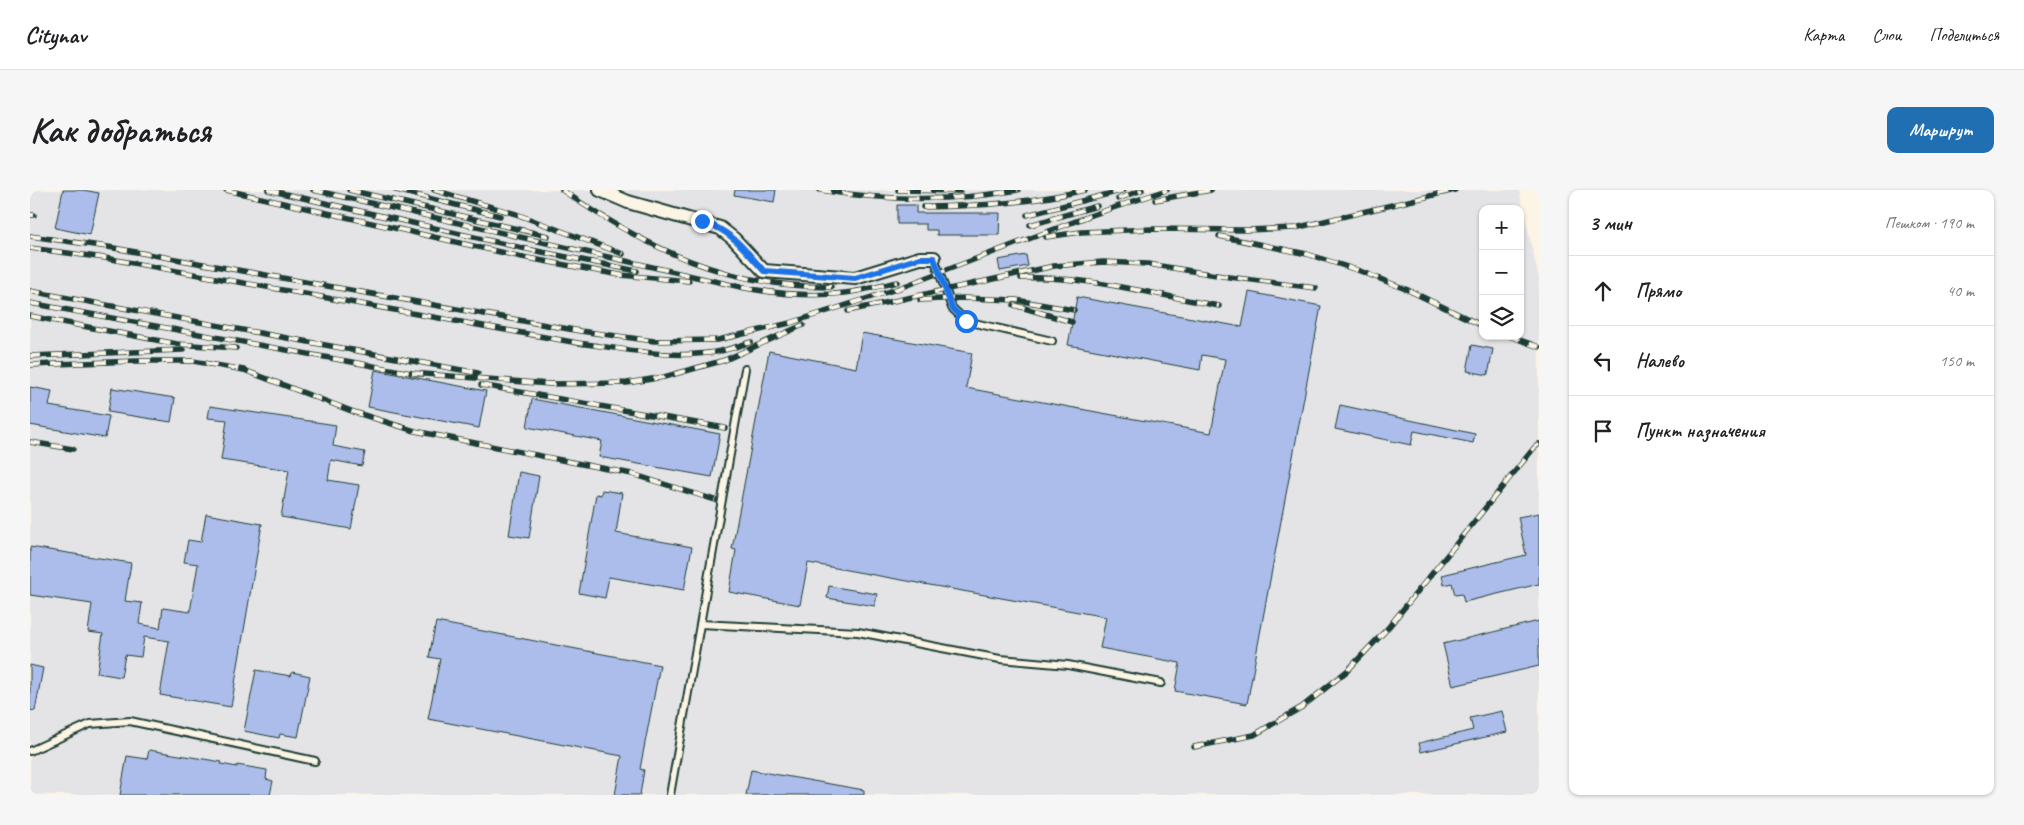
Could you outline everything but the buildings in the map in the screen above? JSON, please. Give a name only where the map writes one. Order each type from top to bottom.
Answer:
[{"type":"street","points":[[600,190],[628,202],[720,228],[734,239],[764,271],[855,278],[920,258],[934,258]]},
{"type":"lane","points":[[934,258],[952,308],[966,321],[1052,341]]},
{"type":"lane","points":[[670,795],[745,369]]},
{"type":"lane","points":[[700,624],[858,632],[1000,659],[1068,665],[1160,683]]},
{"type":"lane","points":[[30,751],[90,724],[130,721],[315,761]]},
{"type":"shaded area","points":[[30,190],[1519,190],[1522,205],[1479,205],[1479,340],[1524,340],[1524,212],[1539,279],[1539,795],[30,795]]},
{"type":"railway","points":[[226,190],[522,257],[620,275],[689,281]]},
{"type":"railway","points":[[268,190],[522,248],[637,271]]},
{"type":"railway","points":[[313,190],[757,290],[820,295],[858,291],[897,282]]},
{"type":"railway","points":[[349,190],[548,236]]},
{"type":"railway","points":[[396,190],[500,216]]},
{"type":"railway","points":[[434,190],[516,214],[623,254]]},
{"type":"railway","points":[[562,190],[626,230],[657,247],[689,261],[722,272],[757,280],[793,285],[831,287]]},
{"type":"railway","points":[[820,190],[845,194],[919,199],[968,197],[1018,190]]},
{"type":"railway","points":[[898,190],[960,191]]},
{"type":"railway","points":[[923,207],[1004,203],[1085,190]]},
{"type":"railway","points":[[1027,215],[1124,190]]},
{"type":"railway","points":[[1118,199],[1142,190]]},
{"type":"railway","points":[[894,290],[1089,216],[1167,190]]},
{"type":"railway","points":[[1155,200],[1211,190]]},
{"type":"railway","points":[[1046,237],[1081,232],[1152,229],[1246,230],[1295,228],[1455,190]]},
{"type":"railway","points":[[1030,225],[1097,206]]},
{"type":"railway","points":[[30,236],[108,247],[580,331],[654,341],[718,340],[790,323],[900,288]]},
{"type":"railway","points":[[1219,236],[1307,254],[1360,271],[1408,290],[1479,324]]},
{"type":"railway","points":[[30,248],[105,258],[578,343],[632,351],[667,354],[703,353],[725,350],[751,342]]},
{"type":"railway","points":[[848,311],[1054,266],[1103,262],[1148,264],[1316,288]]},
{"type":"railway","points":[[1021,278],[1045,278],[1095,283],[1219,306]]},
{"type":"railway","points":[[30,291],[478,373]]},
{"type":"railway","points":[[920,300],[964,298],[1016,300],[1074,310]]},
{"type":"railway","points":[[30,303],[417,374]]},
{"type":"railway","points":[[1014,305],[1072,322]]},
{"type":"railway","points":[[30,316],[177,344],[236,348]]},
{"type":"railway","points":[[412,373],[549,384],[627,383],[664,377],[725,360],[803,325]]},
{"type":"railway","points":[[1520,340],[1539,347]]},
{"type":"railway","points":[[30,356],[183,350]]},
{"type":"railway","points":[[30,365],[193,361],[244,370],[354,412],[415,431],[632,474],[715,500]]},
{"type":"railway","points":[[481,385],[725,428]]},
{"type":"railway","points":[[30,442],[73,449]]},
{"type":"railway","points":[[1194,747],[1254,735],[1302,707],[1347,671],[1387,629],[1539,444]]},
{"type":"route","points":[[702,221],[720,228],[734,239],[764,271],[855,278],[920,258],[934,258],[952,308],[966,321]]}]
